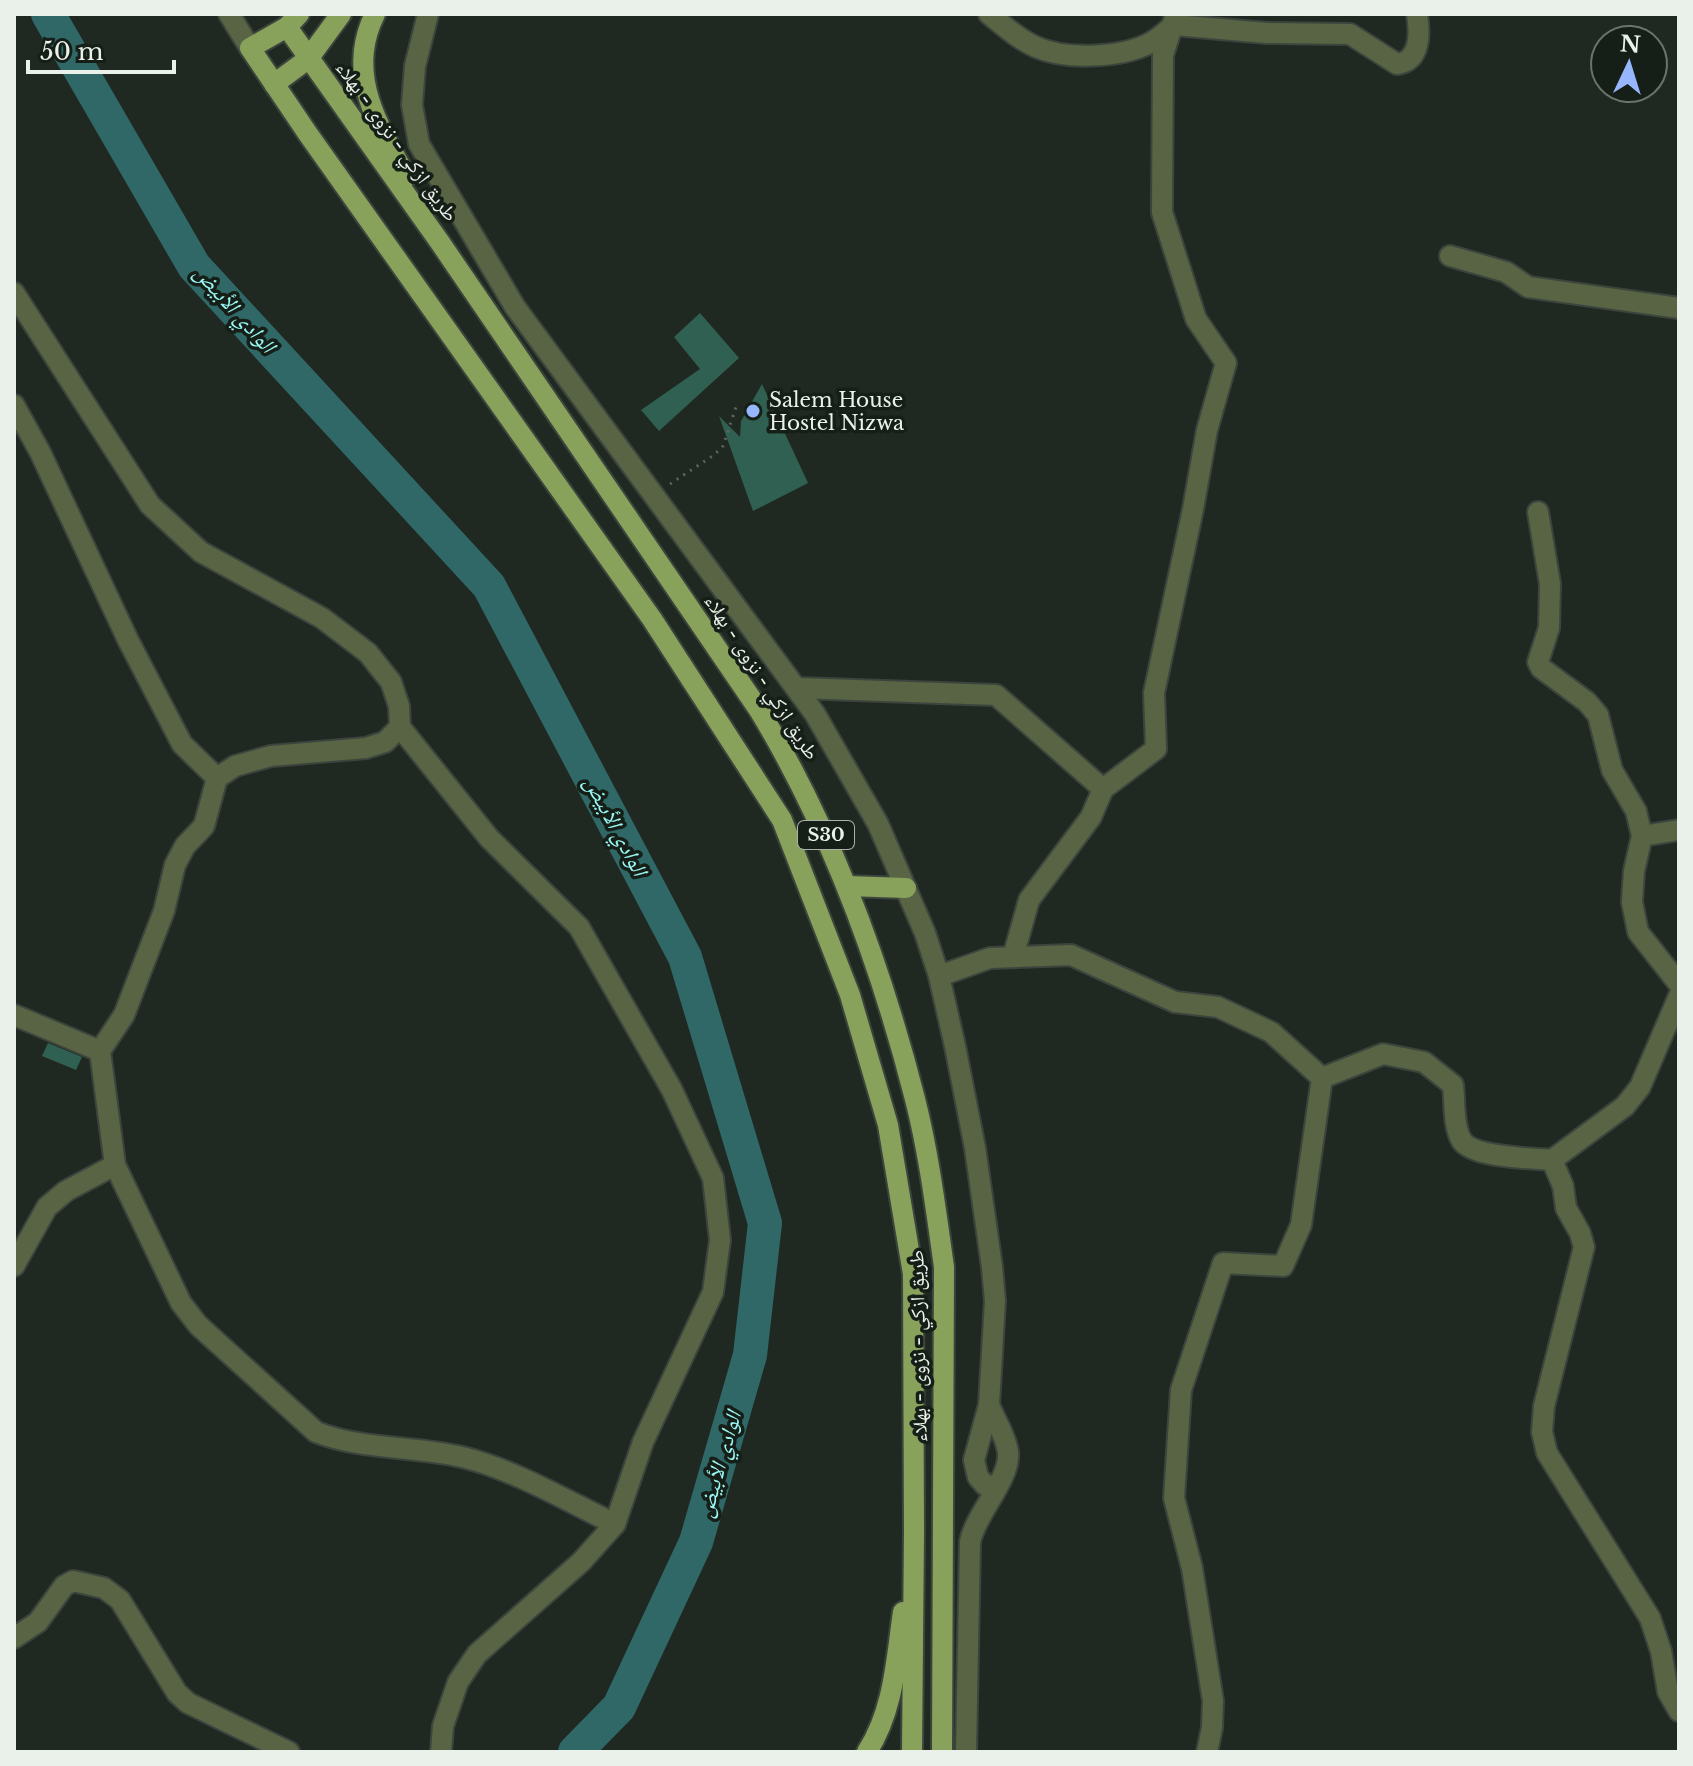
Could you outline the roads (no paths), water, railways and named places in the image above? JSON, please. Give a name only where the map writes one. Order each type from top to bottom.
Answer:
[{"type":"main road","name":"طريق ازكي - نزوى - بهلاء","points":[[274,84],[308,59],[341,14]]},
{"type":"main road","points":[[375,14],[367,29],[363,67],[371,110],[439,241]]},
{"type":"main road","name":"طريق ازكي - نزوى - بهلاء","points":[[912,1752],[913,1274],[888,1125],[850,995],[782,820],[652,619],[250,48],[288,18],[308,59],[439,241],[759,710],[791,762],[848,886],[873,951],[916,1101],[933,1187],[944,1267],[942,1752]]},
{"type":"main road","points":[[848,886],[906,888]]},
{"type":"main road","points":[[867,1752],[884,1719],[891,1694],[914,1533]]},
{"type":"street","points":[[229,14],[250,48]]},
{"type":"street","points":[[428,14],[415,66],[412,105],[419,144],[515,307],[798,688],[878,824],[925,933],[939,976],[975,1148],[992,1267],[995,1301],[989,1405],[974,1460],[978,1477],[985,1485],[996,1486]]},
{"type":"street","points":[[989,14],[1020,39],[1066,56],[1131,50],[1149,43],[1175,20],[1267,33],[1350,34],[1397,64],[1406,63],[1415,55],[1417,14]]},
{"type":"street","points":[[1013,957],[1029,900],[1091,817],[1103,789],[1156,749],[1154,693],[1207,430],[1226,363],[1196,319],[1162,212],[1163,55],[1175,20]]},
{"type":"street","points":[[1450,256],[1506,272],[1528,287],[1679,308]]},
{"type":"street","points":[[14,293],[150,505],[201,552],[322,618],[368,653],[391,682],[399,706],[400,727],[489,838],[579,927],[672,1090],[713,1178],[720,1240],[713,1292],[643,1442],[615,1524],[581,1562],[477,1654],[458,1682],[443,1726],[441,1752]]},
{"type":"street","points":[[14,405],[40,452],[128,640],[182,744],[217,778]]},
{"type":"street","points":[[1538,512],[1550,584],[1549,628],[1538,662],[1541,668],[1587,702],[1598,715],[1612,770],[1636,811],[1642,836],[1634,871],[1632,902],[1638,932],[1679,984]]},
{"type":"street","points":[[798,688],[996,695],[1103,789]]},
{"type":"street","points":[[400,727],[385,742],[366,748],[271,756],[235,766],[217,778],[204,826],[185,846],[175,865],[164,911],[124,1015],[100,1051],[115,1165],[181,1303],[198,1325],[316,1432],[337,1440],[400,1447],[485,1463],[615,1524]]},
{"type":"street","points":[[1642,836],[1679,830]]},
{"type":"street","points":[[939,976],[990,958],[1071,955],[1175,1002],[1218,1007],[1271,1032],[1322,1078]]},
{"type":"street","points":[[1322,1078],[1383,1054],[1424,1062],[1453,1085],[1458,1131],[1463,1143],[1480,1152],[1552,1160],[1625,1106],[1640,1087],[1679,996]]},
{"type":"street","points":[[14,1015],[100,1051]]},
{"type":"street","points":[[1207,1752],[1213,1701],[1192,1568],[1174,1498],[1181,1390],[1223,1263],[1283,1266],[1301,1225],[1322,1078]]},
{"type":"street","points":[[1552,1160],[1563,1186],[1566,1208],[1584,1247],[1544,1406],[1542,1432],[1547,1453],[1650,1618],[1661,1651],[1668,1692],[1679,1711]]},
{"type":"street","points":[[14,1266],[47,1207],[66,1191],[115,1165]]},
{"type":"street","points":[[966,1752],[970,1542],[972,1529],[1005,1472],[1007,1448],[989,1405]]},
{"type":"street","points":[[14,1638],[38,1622],[64,1586],[73,1581],[104,1588],[120,1600],[177,1693],[188,1703],[289,1752]]},
{"type":"waterway","name":"الوادي الأبيض","points":[[48,14],[194,266],[489,586],[685,957],[765,1223],[750,1355],[696,1542],[619,1707],[575,1752]]},
{"type":"place","name":"Salem House Hostel Nizwa","points":[[753,411]]}]
